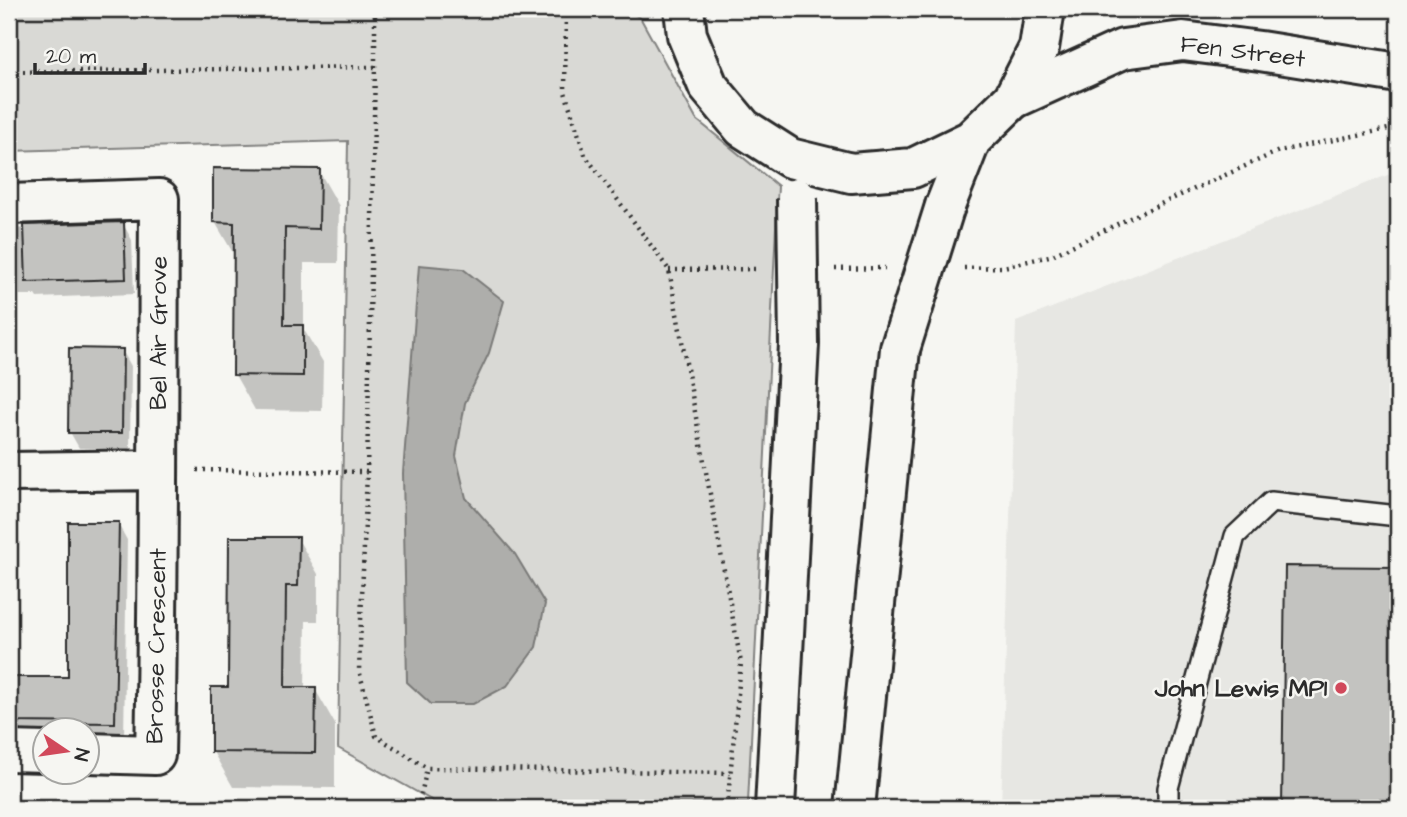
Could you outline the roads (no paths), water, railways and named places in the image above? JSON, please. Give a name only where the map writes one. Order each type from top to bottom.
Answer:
[{"type":"main road","points":[[678,17],[708,86],[743,128],[790,158],[851,173],[913,168],[971,140],[1013,99],[1039,48],[1045,9]]},
{"type":"main road","name":"Fen Street","points":[[1013,99],[1123,49],[1183,41],[1398,73]]},
{"type":"main road","points":[[855,808],[900,349],[945,206],[971,140]]},
{"type":"main road","points":[[775,808],[799,344],[797,198],[790,158]]},
{"type":"main road","name":"Bel Air Grove","points":[[9,204],[159,199],[158,470]]},
{"type":"main road","points":[[9,472],[158,470]]},
{"type":"main road","name":"Brosse Crescent","points":[[102,753],[155,755],[159,585],[158,470]]},
{"type":"main road","points":[[9,751],[32,752]]},
{"type":"lane","points":[[1168,808],[1168,788],[1235,536],[1271,502],[1398,516]]},
{"type":"place","name":"John Lewis MP1","points":[[1341,688]]}]
